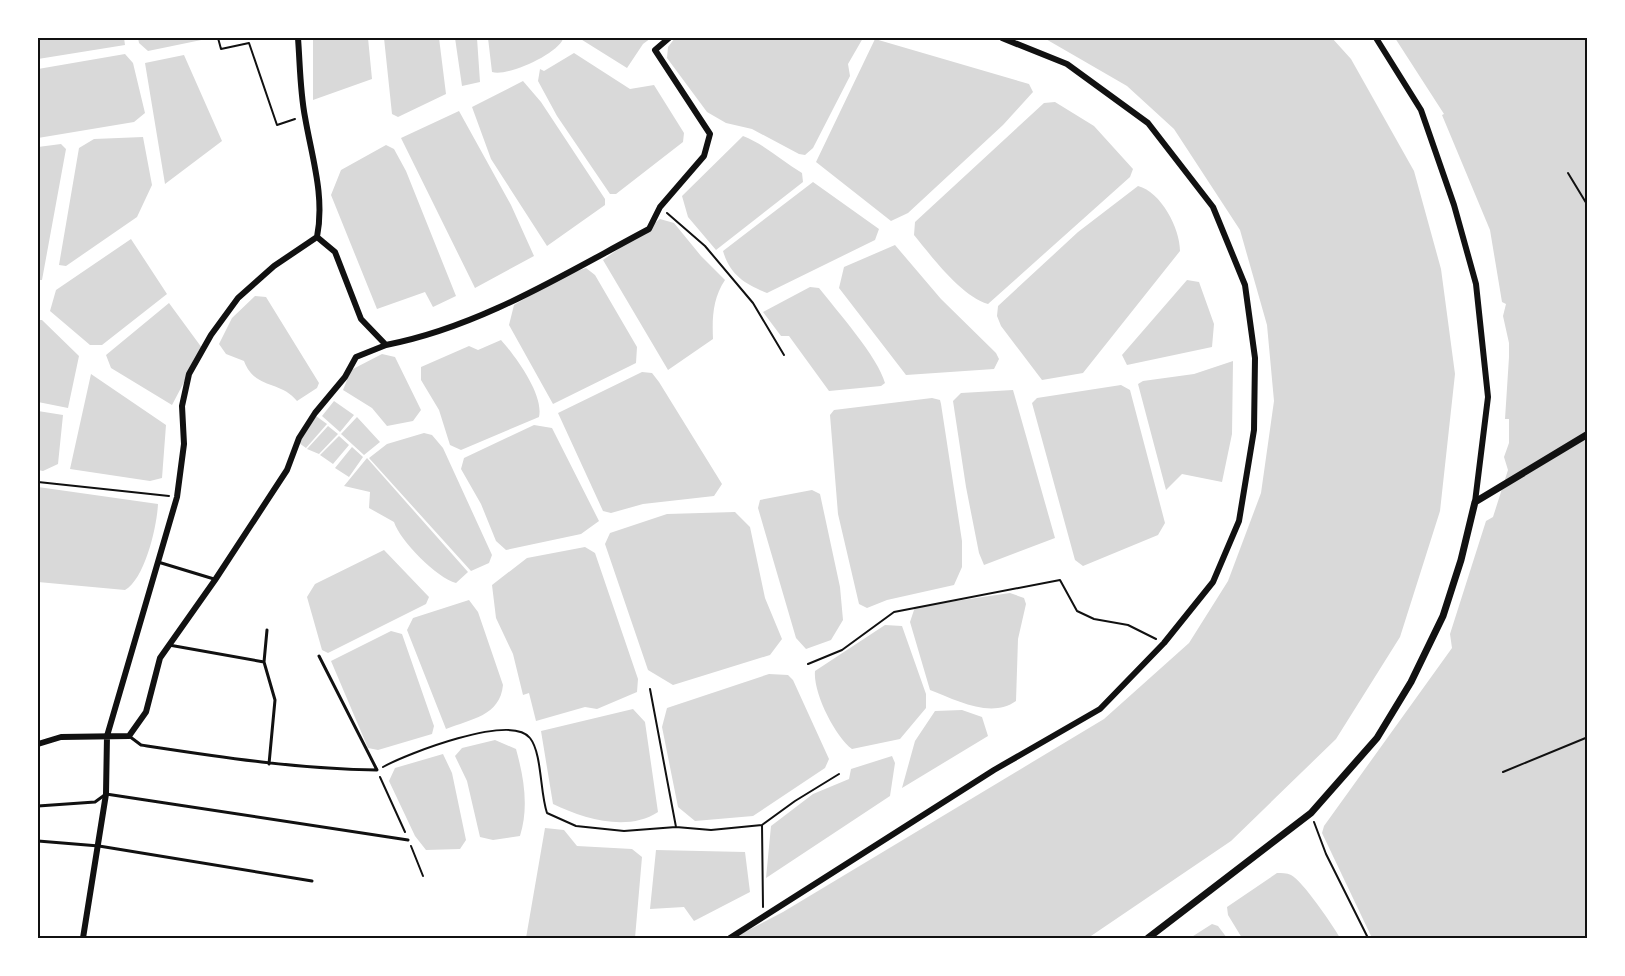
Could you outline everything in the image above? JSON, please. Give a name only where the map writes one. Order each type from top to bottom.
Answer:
[{"type":"street","points":[[83,939],[106,794],[107,736],[177,497],[184,444],[182,406],[189,374],[211,335],[238,298],[274,266],[317,237],[321,217],[317,174],[304,116],[298,38]]},
{"type":"street","points":[[38,744],[61,737],[129,736],[146,712],[159,658],[215,580],[287,470],[299,438],[315,413],[345,377],[356,357],[386,345],[421,338],[502,307],[649,229],[660,207],[704,156],[710,134],[655,50],[669,38]]},
{"type":"street","points":[[730,939],[994,771],[1100,709],[1164,643],[1213,582],[1239,521],[1254,430],[1255,370],[1245,285],[1213,207],[1148,123],[1067,64],[1002,38]]},
{"type":"street","points":[[1148,939],[1311,813],[1377,738],[1411,682],[1443,616],[1461,560],[1475,502],[1488,396],[1476,284],[1454,206],[1421,110],[1376,38]]},
{"type":"street","points":[[317,237],[335,252],[361,319],[386,345]]},
{"type":"street","points":[[1475,502],[1587,434]]},
{"type":"lane","points":[[158,562],[215,580]]},
{"type":"lane","points":[[267,630],[264,662],[275,699],[269,765]]},
{"type":"lane","points":[[167,645],[264,662]]},
{"type":"lane","points":[[129,736],[141,745],[269,765],[321,770],[377,770],[319,656]]},
{"type":"lane","points":[[38,806],[95,802],[106,794],[408,840]]},
{"type":"lane","points":[[38,841],[99,846],[312,880]]},
{"type":"path","points":[[218,38],[220,49],[249,43],[277,125],[304,116]]},
{"type":"path","points":[[1568,173],[1587,206]]},
{"type":"path","points":[[660,207],[705,246],[740,287],[753,303],[784,355]]},
{"type":"path","points":[[38,482],[177,497]]},
{"type":"path","points":[[808,664],[842,650],[894,612],[1060,580],[1077,611],[1094,619],[1128,625],[1164,643]]},
{"type":"path","points":[[651,689],[676,827]]},
{"type":"path","points":[[423,876],[377,770],[400,757],[460,739],[505,729],[522,732],[531,738],[541,771],[542,799],[547,813],[576,826],[624,831],[676,827],[711,830],[762,825],[839,774]]},
{"type":"path","points":[[1503,772],[1587,737]]},
{"type":"path","points":[[1311,813],[1326,854],[1368,939]]},
{"type":"path","points":[[762,825],[763,920]]},
{"type":"shaded area","points":[[38,38],[124,38],[125,45],[38,59]]},
{"type":"shaded area","points":[[138,38],[211,38],[148,51],[139,43]]},
{"type":"shaded area","points":[[313,38],[368,38],[372,79],[313,100]]},
{"type":"shaded area","points":[[384,38],[439,38],[446,94],[398,117],[392,114]]},
{"type":"shaded area","points":[[455,38],[477,38],[480,82],[462,86]]},
{"type":"shaded area","points":[[488,38],[563,39],[552,51],[531,63],[499,73],[492,72]]},
{"type":"shaded area","points":[[579,38],[651,38],[643,44],[627,68]]},
{"type":"shaded area","points":[[675,38],[863,38],[848,64],[850,76],[813,148],[805,155],[752,129],[726,123],[707,112],[667,58],[668,47]]},
{"type":"shaded area","points":[[1044,38],[1332,38],[1351,59],[1414,171],[1441,269],[1455,374],[1440,511],[1400,637],[1336,739],[1231,841],[1088,938],[733,938],[783,912],[1104,719],[1189,643],[1228,581],[1261,493],[1274,401],[1267,325],[1240,230],[1174,129],[1127,86]]},
{"type":"shaded area","points":[[1395,38],[1587,38],[1587,938],[1372,938],[1322,833],[1324,826],[1452,648],[1450,634],[1486,521],[1493,517],[1508,470],[1504,457],[1509,443],[1509,419],[1505,419],[1509,343],[1503,316],[1506,304],[1502,302],[1490,230],[1442,115],[1444,114]]},
{"type":"shaded area","points":[[875,39],[1029,84],[1033,92],[1003,125],[908,213],[891,221],[816,162]]},
{"type":"shaded area","points":[[574,53],[630,89],[654,85],[684,133],[683,142],[616,194],[610,194],[557,116],[538,81],[540,69],[544,71]]},
{"type":"shaded area","points":[[125,54],[133,63],[145,113],[134,122],[38,138],[38,69]]},
{"type":"shaded area","points":[[184,55],[222,141],[165,184],[145,63]]},
{"type":"shaded area","points":[[523,81],[541,102],[605,199],[605,205],[547,246],[491,159],[472,107]]},
{"type":"shaded area","points":[[1055,102],[1094,126],[1133,169],[1130,177],[988,304],[968,293],[938,264],[914,235],[915,222],[1044,103]]},
{"type":"shaded area","points":[[459,111],[511,205],[534,256],[475,288],[401,138]]},
{"type":"shaded area","points":[[743,136],[766,148],[802,173],[803,182],[716,250],[688,217],[682,196]]},
{"type":"shaded area","points":[[143,137],[152,185],[137,217],[66,266],[59,265],[79,148],[94,139]]},
{"type":"shaded area","points":[[61,144],[66,149],[42,280],[38,280],[38,147]]},
{"type":"shaded area","points":[[386,145],[394,149],[406,171],[456,296],[433,307],[425,292],[377,309],[331,195],[341,170]]},
{"type":"shaded area","points":[[813,182],[879,229],[875,240],[767,293],[739,278],[723,251]]},
{"type":"shaded area","points":[[1138,186],[1154,195],[1168,212],[1177,232],[1180,251],[1083,373],[1042,380],[1001,326],[997,316],[998,306],[1078,232]]},
{"type":"shaded area","points":[[660,219],[674,223],[701,256],[725,280],[714,308],[713,339],[668,370],[603,260]]},
{"type":"shaded area","points":[[131,239],[167,294],[102,345],[90,345],[50,311],[56,290]]},
{"type":"shaded area","points":[[895,245],[941,299],[996,353],[999,359],[994,369],[906,375],[839,288],[844,267]]},
{"type":"shaded area","points":[[586,268],[595,275],[637,347],[636,363],[553,404],[509,325],[514,305],[565,275]]},
{"type":"shaded area","points":[[1187,280],[1199,282],[1214,324],[1212,347],[1127,365],[1122,355]]},
{"type":"shaded area","points":[[810,287],[819,288],[866,348],[881,372],[885,383],[881,386],[829,391],[789,336],[781,336],[763,312]]},
{"type":"shaded area","points":[[255,296],[266,297],[319,383],[317,388],[297,401],[283,390],[255,377],[244,361],[226,354],[219,344],[232,318]]},
{"type":"shaded area","points":[[169,303],[202,348],[172,405],[111,368],[106,355]]},
{"type":"shaded area","points":[[38,320],[42,320],[79,356],[68,408],[38,402]]},
{"type":"shaded area","points":[[501,340],[521,366],[533,387],[539,417],[461,450],[450,445],[439,410],[421,380],[421,367],[469,346],[478,350]]},
{"type":"shaded area","points":[[382,354],[395,357],[421,410],[413,421],[387,426],[372,408],[343,390],[351,370]]},
{"type":"shaded area","points":[[1233,361],[1232,434],[1222,482],[1182,474],[1166,490],[1138,384],[1143,381],[1194,374]]},
{"type":"shaded area","points":[[642,372],[652,373],[659,382],[722,484],[714,496],[643,504],[611,513],[603,511],[558,413]]},
{"type":"shaded area","points":[[91,374],[166,425],[162,478],[150,481],[70,469]]},
{"type":"shaded area","points":[[1121,385],[1130,390],[1165,523],[1158,535],[1083,566],[1075,560],[1032,403],[1037,398]]},
{"type":"shaded area","points":[[1013,390],[1055,538],[984,565],[979,553],[966,487],[953,401],[961,393]]},
{"type":"shaded area","points":[[932,398],[940,400],[941,404],[962,541],[962,567],[954,585],[887,600],[867,608],[859,604],[838,514],[830,415],[834,410]]},
{"type":"shaded area","points":[[334,401],[354,415],[340,432],[322,416]]},
{"type":"shaded area","points":[[38,411],[63,415],[58,464],[43,471],[38,470]]},
{"type":"shaded area","points":[[316,416],[327,424],[306,448],[299,443]]},
{"type":"shaded area","points":[[357,417],[380,442],[364,455],[341,434]]},
{"type":"shaded area","points":[[534,425],[552,428],[599,521],[581,534],[506,550],[496,541],[481,504],[461,469],[464,458]]},
{"type":"shaded area","points":[[328,426],[338,434],[319,454],[307,449]]},
{"type":"shaded area","points":[[424,433],[432,435],[443,448],[492,555],[489,563],[471,571],[369,458],[387,444]]},
{"type":"shaded area","points":[[339,436],[349,445],[333,464],[320,455]]},
{"type":"shaded area","points":[[352,447],[363,457],[349,477],[335,468]]},
{"type":"shaded area","points":[[367,458],[468,572],[456,583],[439,574],[420,558],[404,539],[394,522],[369,508],[370,492],[344,486]]},
{"type":"shaded area","points":[[38,487],[158,504],[149,551],[132,584],[125,590],[38,582]]},
{"type":"shaded area","points":[[812,490],[820,494],[840,587],[843,620],[831,640],[806,649],[796,638],[758,508],[760,500]]},
{"type":"shaded area","points":[[735,512],[750,527],[765,598],[782,639],[770,655],[673,685],[648,670],[605,544],[610,533],[667,514]]},
{"type":"shaded area","points":[[585,547],[595,553],[638,679],[637,692],[597,709],[585,707],[536,721],[529,693],[523,695],[513,654],[496,618],[492,585],[527,558]]},
{"type":"shaded area","points":[[384,550],[429,597],[426,604],[328,653],[322,650],[307,597],[315,584]]},
{"type":"shaded area","points":[[1010,593],[1024,598],[1026,604],[1018,639],[1016,701],[1006,706],[985,708],[962,703],[930,690],[910,622],[915,607]]},
{"type":"shaded area","points":[[469,600],[478,612],[503,685],[501,695],[490,710],[474,719],[446,729],[407,630],[413,618]]},
{"type":"shaded area","points":[[885,625],[902,626],[926,694],[926,708],[900,739],[852,749],[845,743],[826,713],[815,680],[815,671]]},
{"type":"shaded area","points":[[391,631],[402,634],[434,726],[432,734],[378,750],[368,748],[331,661]]},
{"type":"shaded area","points":[[769,674],[788,675],[793,680],[829,759],[825,768],[753,816],[695,821],[678,807],[662,727],[667,708]]},
{"type":"shaded area","points":[[633,709],[645,722],[658,812],[633,821],[606,821],[578,814],[553,804],[541,731]]},
{"type":"shaded area","points":[[962,710],[982,717],[988,736],[902,788],[915,741],[935,711]]},
{"type":"shaded area","points":[[495,740],[516,749],[525,803],[520,836],[493,840],[480,837],[467,781],[455,756],[462,748]]},
{"type":"shaded area","points":[[443,754],[452,773],[466,840],[460,849],[426,850],[415,836],[389,781],[395,768]]},
{"type":"shaded area","points":[[892,756],[895,763],[890,796],[766,878],[771,826],[813,794],[849,779],[851,769]]},
{"type":"shaded area","points":[[545,828],[564,830],[577,846],[632,849],[642,857],[635,938],[526,938]]},
{"type":"shaded area","points":[[656,850],[745,852],[750,892],[694,921],[684,907],[650,909]]},
{"type":"shaded area","points":[[1277,873],[1289,874],[1302,885],[1340,938],[1242,938],[1228,915],[1227,907]]},
{"type":"shaded area","points":[[1212,924],[1218,926],[1227,938],[1190,938]]}]
